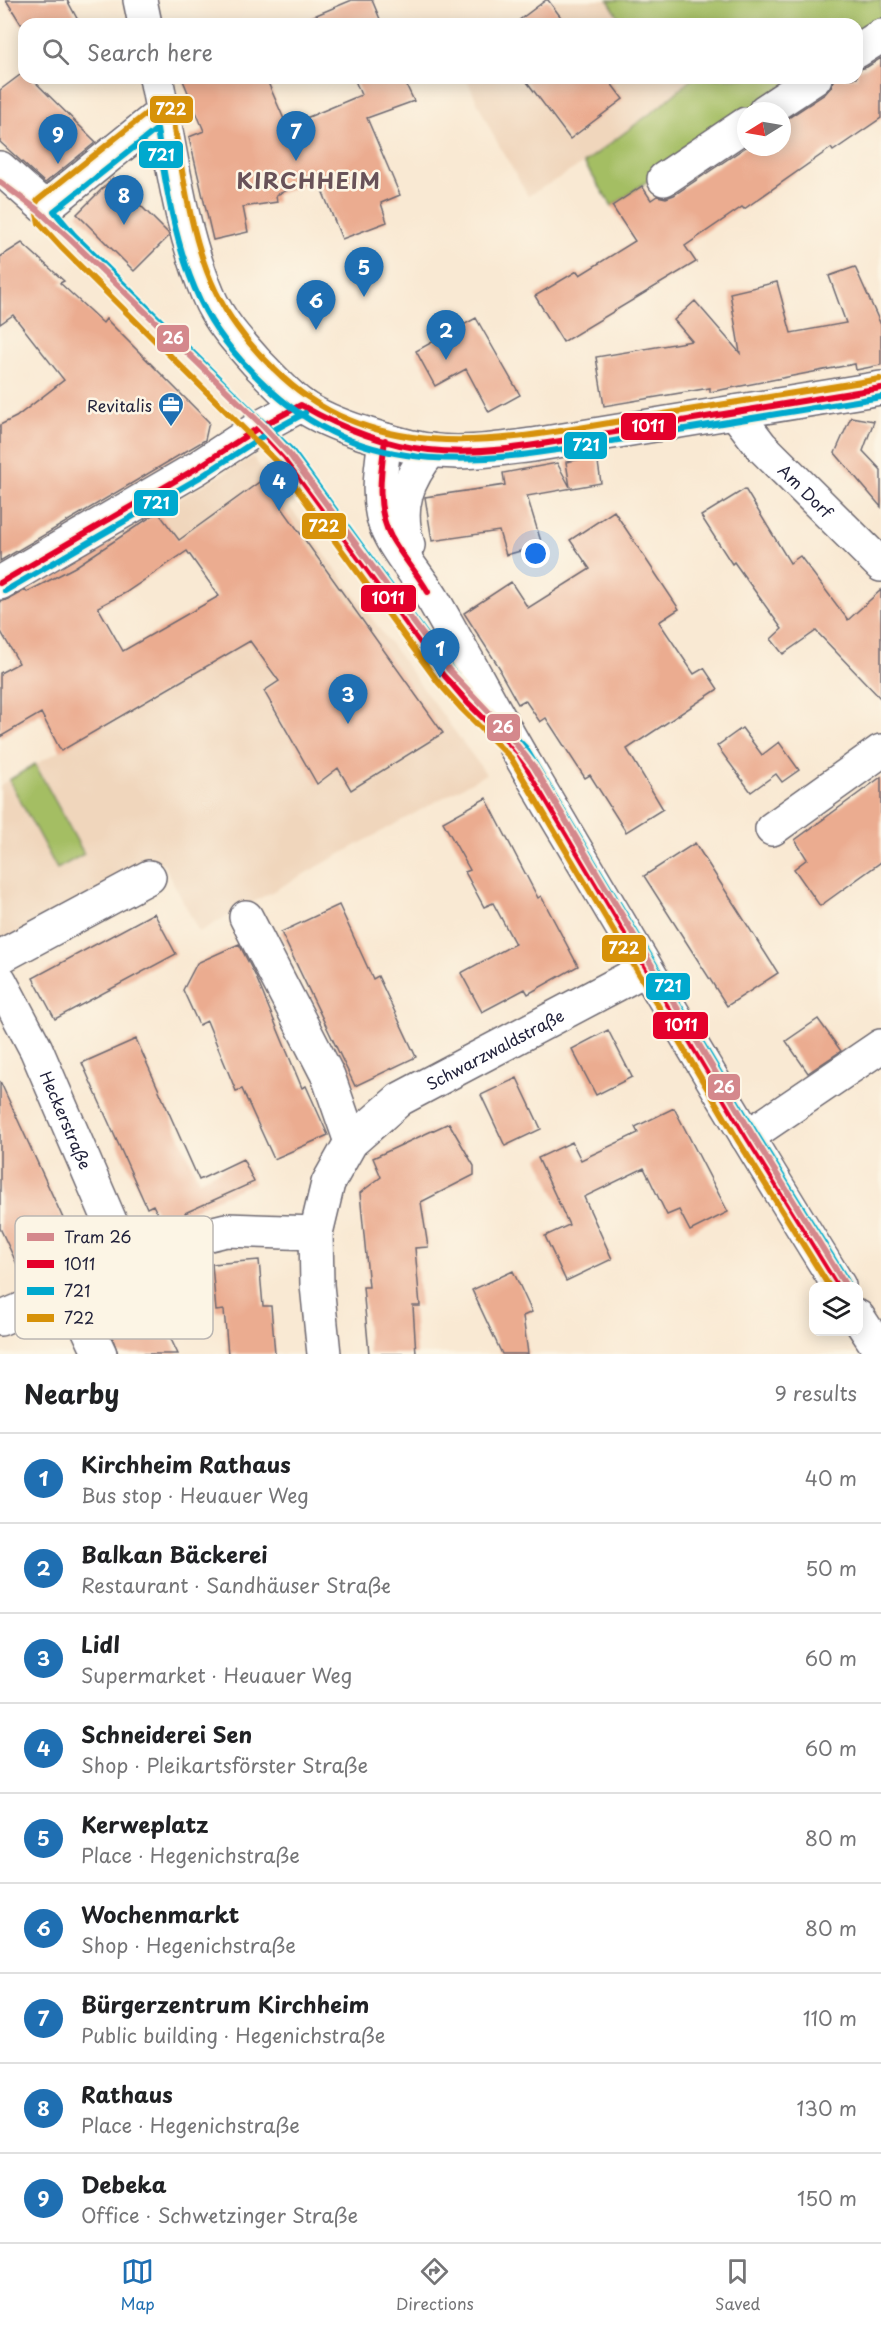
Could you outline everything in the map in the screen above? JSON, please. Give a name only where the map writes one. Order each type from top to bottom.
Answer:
[{"type":"street","points":[[141,0],[144,18]]},
{"type":"street","points":[[863,47],[881,36]]},
{"type":"street","points":[[157,84],[173,174],[188,236],[208,297],[250,355],[301,405],[324,419],[385,440],[430,450],[478,451],[533,445],[881,388]]},
{"type":"street","points":[[779,102],[806,84]]},
{"type":"street","points":[[0,168],[44,207],[163,112]]},
{"type":"street","points":[[664,178],[737,130]]},
{"type":"street","points":[[0,584],[301,405]]},
{"type":"street","name":"Am Dorf","points":[[735,412],[761,446],[881,565]]},
{"type":"street","points":[[385,440],[380,473],[381,505],[385,525],[391,537],[418,575],[507,735],[836,1282]]},
{"type":"street","points":[[418,575],[404,531],[403,504],[410,481],[430,450]]},
{"type":"street","points":[[772,829],[881,751]]},
{"type":"street","points":[[0,957],[148,878]]},
{"type":"street","points":[[246,917],[328,1076],[351,1142]]},
{"type":"street","name":"Schwarzwaldstraße","points":[[324,1354],[317,1285],[316,1233],[328,1184],[351,1142],[400,1099],[646,969]]},
{"type":"street","name":"Heckerstraße","points":[[0,981],[36,1049],[108,1216]]},
{"type":"street","points":[[747,1137],[881,1046]]},
{"type":"street","points":[[213,1233],[226,1230],[316,1233]]},
{"type":"street","points":[[0,1319],[15,1313]]},
{"type":"street","points":[[863,1325],[881,1352]]},
{"type":"street","points":[[93,1339],[100,1354]]},
{"type":"shaded area","points":[[545,0],[608,0],[619,18],[520,18]]},
{"type":"shaded area","points":[[469,84],[686,84],[584,163],[528,196],[492,133]]},
{"type":"shaded area","points":[[253,457],[486,774],[199,932],[163,863],[0,952],[0,785],[246,643],[158,511]]},
{"type":"green space","points":[[608,0],[881,0],[881,17],[863,30],[863,18],[619,18]]},
{"type":"green space","points":[[686,84],[786,84],[761,102],[737,102],[737,119],[612,206],[584,163]]},
{"type":"green space","points":[[35,764],[84,854],[57,869],[9,780]]},
{"type":"building","points":[[6,0],[67,0],[77,18],[18,18]]},
{"type":"building","points":[[352,0],[372,0],[380,18],[309,18]]},
{"type":"building","points":[[548,0],[562,18],[522,18]]},
{"type":"building","points":[[881,58],[881,118],[833,151],[831,148],[744,209],[742,207],[685,246],[696,262],[563,342],[535,296],[577,271],[580,275],[635,241],[612,206],[642,186],[651,200],[657,196],[666,198],[674,195],[737,153],[737,156],[791,156],[791,116],[825,94],[832,84],[863,84],[863,68]]},
{"type":"building","points":[[18,76],[18,84],[37,84],[96,142],[45,183],[0,142],[0,90]]},
{"type":"building","points":[[184,84],[269,84],[287,126],[361,95],[356,84],[406,84],[414,101],[367,118],[400,195],[381,203],[387,222],[342,239],[317,178],[276,195],[277,202],[243,207],[248,232],[213,240],[189,137],[204,131]]},
{"type":"building","points":[[529,84],[612,84],[623,99],[570,139]]},
{"type":"building","points":[[113,178],[169,236],[134,271],[77,214]]},
{"type":"building","points":[[22,243],[64,281],[60,283],[103,323],[106,319],[209,422],[205,440],[0,561],[0,425],[16,417],[64,380],[13,315],[0,324],[0,257]]},
{"type":"building","points":[[855,267],[881,325],[881,365],[856,370],[855,364],[710,392],[710,388],[604,406],[596,357],[692,341],[674,320],[695,301],[740,353],[730,293],[777,282],[791,333],[846,323],[829,276]]},
{"type":"building","points":[[476,318],[520,395],[489,412],[466,369],[435,386],[416,351]]},
{"type":"building","points":[[851,417],[874,421],[863,451],[881,470],[881,507],[835,453]]},
{"type":"building","points":[[597,456],[601,483],[527,496],[542,545],[506,555],[499,531],[432,541],[425,497],[505,485],[503,473],[557,463],[570,487],[566,462]]},
{"type":"building","points":[[262,480],[443,733],[351,790],[338,768],[317,784],[264,691],[279,681],[250,641],[61,751],[41,713],[0,737],[0,673],[19,663],[0,630],[0,602],[25,590],[27,592],[75,567],[158,512],[179,540]],"holes":[[[187,551],[219,596],[123,651],[98,607],[125,593]]]},
{"type":"building","points":[[745,489],[790,563],[800,556],[848,620],[881,590],[881,699],[816,631],[783,654],[771,639],[782,629],[734,562],[732,564],[701,516]]},
{"type":"building","points":[[614,511],[679,609],[659,622],[694,674],[704,668],[718,689],[627,749],[663,809],[626,832],[590,775],[585,778],[546,718],[540,722],[525,700],[518,704],[501,670],[464,613],[511,582],[528,608],[590,569],[570,540]]},
{"type":"building","points":[[742,728],[762,755],[779,742],[799,770],[782,782],[776,774],[751,792],[717,746]]},
{"type":"building","points":[[881,777],[881,862],[820,906],[794,869],[807,859],[795,840]]},
{"type":"building","points":[[486,798],[538,898],[541,896],[578,966],[528,994],[525,989],[482,1012],[461,973],[515,944],[493,903],[484,907],[465,872],[470,870],[443,822]]},
{"type":"building","points":[[695,843],[778,973],[727,1006],[644,876]]},
{"type":"building","points":[[339,905],[373,979],[378,976],[416,1057],[355,1086],[281,932]]},
{"type":"building","points":[[154,913],[176,954],[55,1019],[33,978]]},
{"type":"building","points":[[239,944],[256,977],[302,1088],[306,1086],[328,1135],[274,1159],[242,1089],[236,1091],[207,1021],[199,1025],[183,990],[197,963]]},
{"type":"building","points":[[818,1019],[841,1051],[808,1073],[786,1041]]},
{"type":"building","points":[[608,1030],[632,1077],[596,1095],[572,1049]]},
{"type":"building","points":[[136,1039],[199,1180],[243,1159],[254,1182],[185,1213],[186,1216],[158,1216],[153,1205],[147,1208],[82,1063]]},
{"type":"building","points":[[517,1078],[541,1129],[505,1146],[481,1095]]},
{"type":"building","points":[[0,1081],[62,1216],[15,1216],[15,1260],[0,1228]]},
{"type":"building","points":[[674,1108],[728,1212],[690,1231],[679,1210],[667,1215],[644,1168],[584,1197],[612,1259],[566,1281],[545,1236],[569,1225],[538,1158],[572,1142],[581,1160],[638,1133],[635,1127]]},
{"type":"building","points":[[449,1123],[474,1166],[474,1175],[421,1202],[428,1247],[415,1248],[420,1306],[413,1306],[416,1354],[369,1354],[363,1287],[369,1287],[360,1193],[381,1177],[373,1158]]},
{"type":"building","points":[[259,1260],[263,1306],[271,1306],[275,1354],[228,1354],[224,1310],[216,1311],[213,1264]]},
{"type":"building","points":[[513,1271],[532,1312],[523,1316],[528,1354],[502,1354],[472,1290]]},
{"type":"building","points":[[113,1339],[171,1339],[178,1354],[118,1354]]},
{"type":"tram line","name":"26","points":[[0,182],[39,211],[70,239],[290,455],[449,670],[502,726],[534,767],[752,1134],[844,1282]]},
{"type":"transit line","name":"722","points":[[826,1282],[739,1142],[511,758],[438,682],[278,463],[61,247],[39,223],[35,205],[38,200],[157,105],[167,104],[172,110],[188,203],[200,250],[216,292],[234,323],[249,343],[274,369],[314,402],[356,423],[401,435],[447,440],[494,439],[542,434],[880,379]]},
{"type":"transit line","name":"721","points":[[847,1281],[755,1132],[525,747],[475,697],[452,670],[292,451],[74,235],[54,211],[157,129],[168,193],[184,260],[200,300],[219,333],[261,381],[303,416],[348,439],[394,453],[442,458],[491,458],[541,453],[881,397]]},
{"type":"transit line","name":"1011","points":[[0,583],[197,468],[258,428],[301,405],[331,421],[379,440],[412,448],[452,452],[499,450],[546,443],[881,388]]},
{"type":"transit line","name":"721","points":[[5,591],[305,413]]},
{"type":"transit line","name":"1011","points":[[258,428],[285,457],[445,676],[468,703],[518,752],[747,1137],[837,1282]]},
{"type":"transit line","name":"1011","points":[[385,440],[380,489],[386,526],[395,544],[428,592]]},
{"type":"place","name":"Bürgerzentrum Kirchheim","points":[[296,161]]},
{"type":"place","name":"Debeka","points":[[58,164]]},
{"type":"place","name":"Rathaus","points":[[124,225]]},
{"type":"place","name":"Kerweplatz","points":[[364,297]]},
{"type":"place","name":"Wochenmarkt","points":[[316,330]]},
{"type":"place","name":"Balkan Bäckerei","points":[[446,360]]},
{"type":"place","name":"Revitalis","points":[[171,428]]},
{"type":"place","name":"Schneiderei Sen","points":[[279,511]]},
{"type":"place","name":"Kirchheim Rathaus","points":[[440,678]]},
{"type":"place","name":"Lidl","points":[[348,724]]},
{"type":"district","name":"KIRCHHEIM","points":[[309,179]]}]
